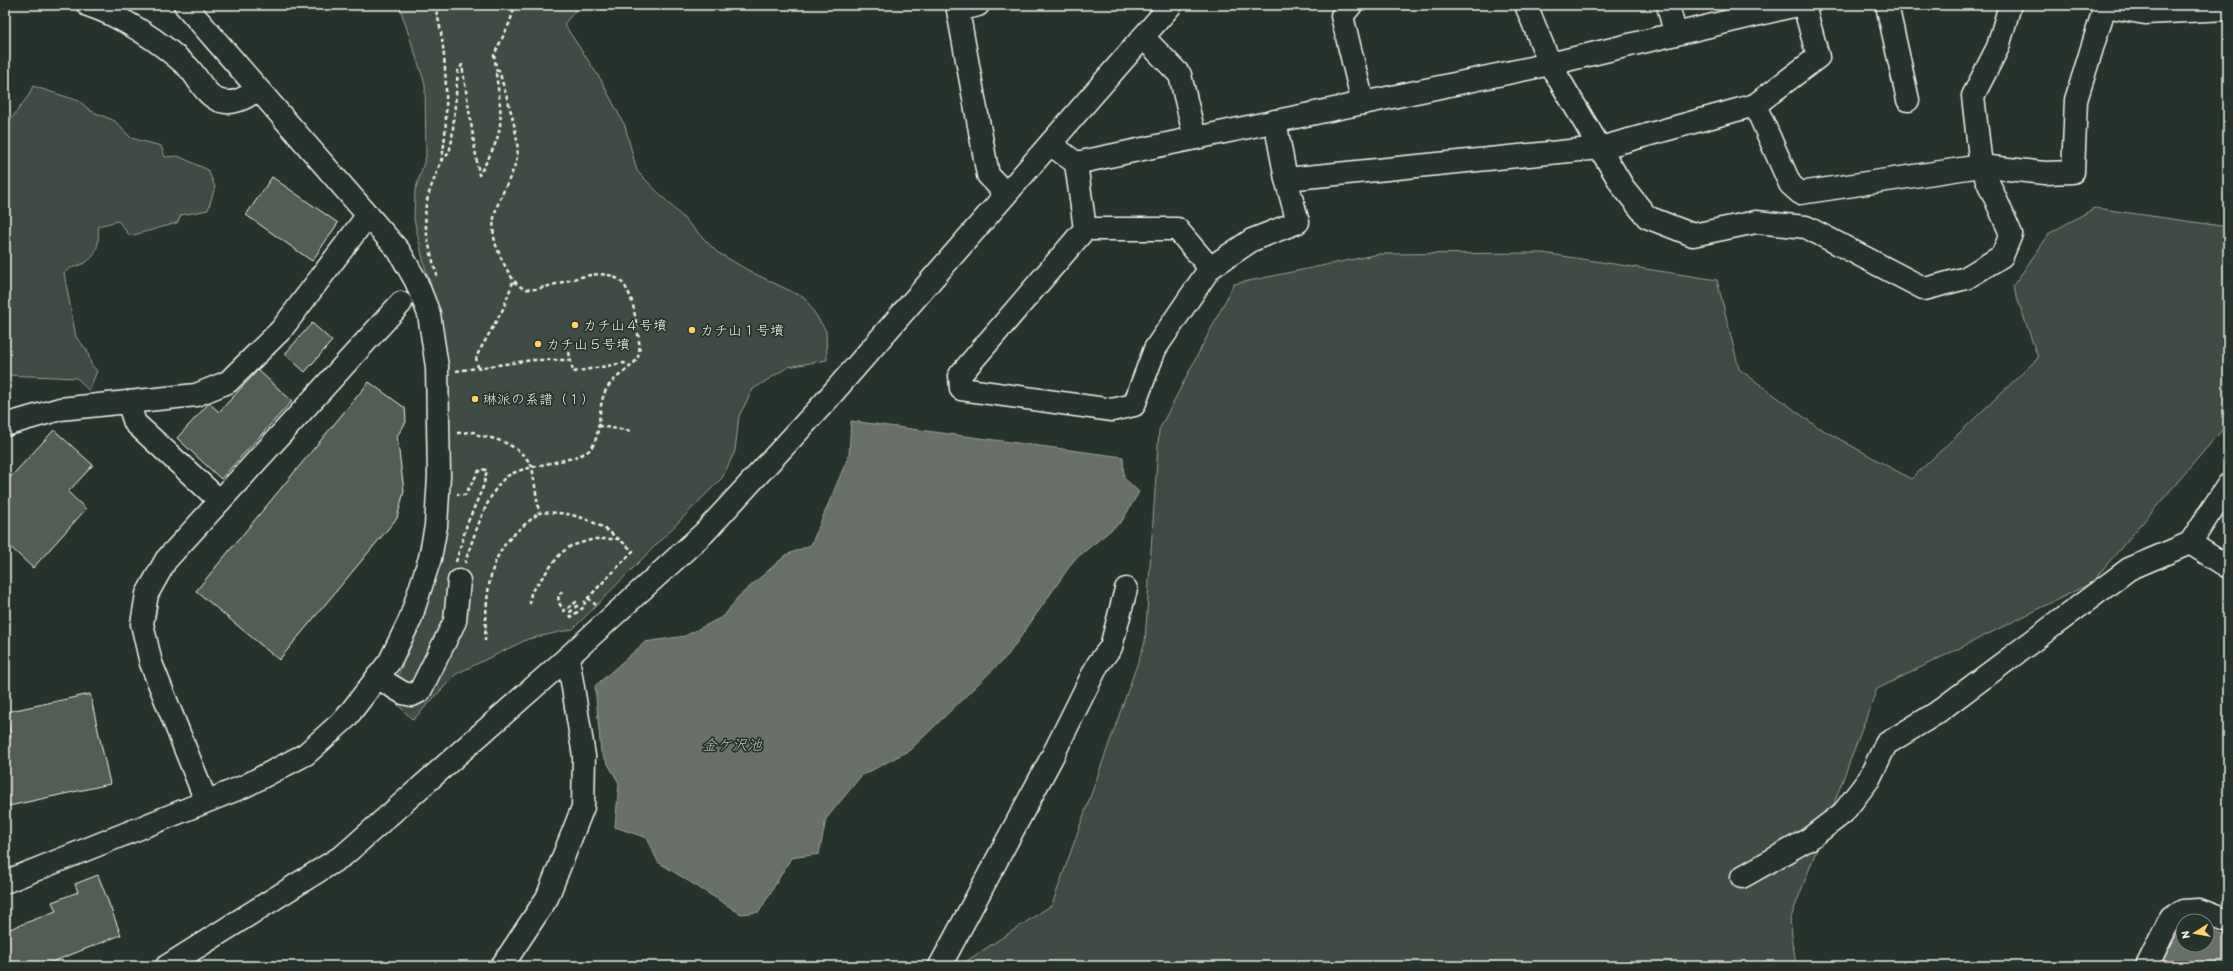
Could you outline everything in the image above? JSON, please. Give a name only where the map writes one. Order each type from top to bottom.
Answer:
[{"type":"street","points":[[88,5],[130,26],[170,50],[190,69],[208,93],[217,100],[231,102],[248,97],[257,89]]},
{"type":"street","points":[[5,882],[245,786],[306,754],[346,718],[390,661],[410,620],[423,582],[436,526],[439,476],[437,367],[428,314],[416,281],[399,251],[185,5]]},
{"type":"street","points":[[167,966],[344,855],[568,657],[704,533],[826,402],[1171,5]]},
{"type":"street","points":[[1351,5],[1342,16],[1363,103]]},
{"type":"street","points":[[1526,5],[1550,64],[1623,187],[1647,217],[1693,235],[1756,222],[1806,227],[1925,289],[1966,278],[2002,256],[2011,234],[1981,166],[1973,96],[1998,47],[2010,5]]},
{"type":"street","points":[[1668,5],[1675,33]]},
{"type":"street","points":[[1076,163],[1550,64],[1797,5]]},
{"type":"street","points":[[1286,179],[1600,148],[1755,105],[1818,57],[1804,5]]},
{"type":"street","points":[[1887,5],[1908,100]]},
{"type":"street","points":[[1755,105],[1790,184],[1800,193],[1981,166],[2044,173],[2073,172],[2076,100],[2105,6],[2145,13],[2228,9]]},
{"type":"street","points":[[965,7],[988,175],[1006,194]]},
{"type":"street","points":[[1143,37],[1180,75],[1195,138]]},
{"type":"street","points":[[1050,144],[1076,163],[1085,229],[960,375],[961,389],[1112,410],[1134,405],[1155,349],[1210,268],[1252,240],[1298,222],[1286,179],[1275,121]]},
{"type":"street","points":[[5,426],[60,408],[196,395],[228,382],[281,330],[368,215]]},
{"type":"street","points":[[1085,229],[1177,229],[1210,268]]},
{"type":"street","points":[[206,801],[151,663],[142,624],[147,594],[166,560],[401,303]]},
{"type":"street","points":[[128,402],[136,423],[220,502]]},
{"type":"street","points":[[1742,877],[1809,839],[1843,813],[1869,779],[1886,744],[1935,714],[2129,569],[2190,543],[2228,485]]},
{"type":"street","points":[[2190,543],[2228,567]]},
{"type":"street","points":[[377,678],[403,693],[412,695],[420,691],[455,621],[455,586],[423,582]]},
{"type":"street","points":[[940,966],[1052,757],[1098,664],[1111,648],[1126,589]]},
{"type":"street","points":[[502,966],[547,898],[583,807],[584,756],[568,657]]},
{"type":"street","points":[[2147,966],[2171,917],[2183,911],[2200,910],[2228,921]]},
{"type":"path","points":[[434,5],[438,14],[444,45],[444,131],[441,161],[430,189],[426,206],[429,241],[438,283]]},
{"type":"path","points":[[441,161],[449,153],[452,140],[458,71],[462,65],[479,175],[495,148],[501,127],[501,111],[494,55],[510,22],[515,5]]},
{"type":"path","points":[[455,586],[476,530],[497,488],[505,478],[532,466],[584,455],[592,448],[605,392],[629,365],[637,359],[639,346],[632,297],[626,286],[616,277],[603,273],[535,290],[521,287],[514,279],[496,245],[493,224],[495,209],[517,155],[515,133],[499,70],[497,72]]},
{"type":"path","points":[[478,368],[476,358],[503,309],[514,279]]},
{"type":"path","points":[[569,352],[573,372],[624,363],[629,365]]},
{"type":"path","points":[[454,371],[533,360],[571,360]]},
{"type":"path","points":[[598,426],[632,431]]},
{"type":"path","points":[[454,433],[475,432],[479,436],[496,438],[520,453],[532,466],[539,513]]},
{"type":"path","points":[[453,490],[456,494],[465,495],[480,469],[487,470],[483,487],[467,524],[455,586]]},
{"type":"path","points":[[485,641],[492,575],[497,557],[516,532],[539,513],[579,517],[608,529],[633,551],[585,601],[584,607],[571,617],[569,613],[578,605],[576,602],[564,611],[559,603],[558,595],[564,590]]},
{"type":"path","points":[[530,604],[531,592],[561,553],[571,546],[594,539],[619,539]]},
{"type":"shaded area","points":[[399,5],[580,5],[564,24],[601,80],[625,126],[637,171],[717,252],[751,272],[805,298],[826,331],[827,360],[788,367],[753,389],[739,416],[735,451],[722,478],[573,629],[528,639],[456,674],[413,720],[389,696],[425,614],[444,537],[437,305],[424,264],[414,219],[415,191],[426,156],[425,84]]},
{"type":"shaded area","points":[[33,86],[79,101],[91,111],[115,121],[131,138],[161,146],[165,157],[178,156],[208,170],[215,187],[208,210],[181,215],[177,223],[130,236],[118,221],[98,226],[98,241],[94,255],[86,262],[64,273],[76,337],[87,350],[91,364],[97,371],[89,391],[77,378],[5,375],[5,127],[29,95]]},
{"type":"shaded area","points":[[2095,208],[2228,227],[2228,423],[2091,583],[1877,689],[1790,920],[1796,966],[959,966],[1052,905],[1145,642],[1159,430],[1234,284],[1379,254],[1543,253],[1717,280],[1739,369],[1816,426],[1911,479],[2038,358],[2013,286],[2050,233]]},
{"type":"water","name":"金ケ沢池","points":[[851,421],[1123,457],[1124,478],[1139,492],[1122,521],[1074,560],[1008,655],[910,750],[861,776],[826,819],[819,854],[791,858],[759,912],[741,914],[658,862],[647,838],[615,827],[619,783],[601,752],[595,686],[645,642],[685,636],[724,616],[738,597],[786,555],[811,545],[849,455]]},
{"type":"water","points":[[2215,931],[2228,938],[2228,966],[2160,966],[2175,939],[2175,953],[2215,953]]},
{"type":"building","points":[[272,177],[338,223],[312,261],[246,215]]},
{"type":"building","points":[[312,323],[332,341],[305,372],[285,354]]},
{"type":"building","points":[[258,370],[292,401],[221,479],[177,438],[209,403],[219,412]]},
{"type":"building","points":[[369,382],[405,408],[406,422],[397,436],[404,491],[397,518],[279,660],[196,591]]},
{"type":"building","points":[[54,430],[93,465],[68,492],[86,509],[33,568],[5,542],[5,483]]},
{"type":"building","points":[[90,694],[110,784],[9,806],[5,787],[5,739],[11,737],[6,712]]},
{"type":"building","points":[[98,875],[121,935],[42,966],[5,966],[5,931],[56,911],[52,902],[78,892],[75,884]]},
{"type":"place","name":"カチ山４号墳","points":[[575,325]]},
{"type":"place","name":"カチ山１号墳","points":[[692,330]]},
{"type":"place","name":"カチ山５号墳","points":[[538,344]]},
{"type":"place","name":"琳派の系譜（１）","points":[[475,399]]}]
